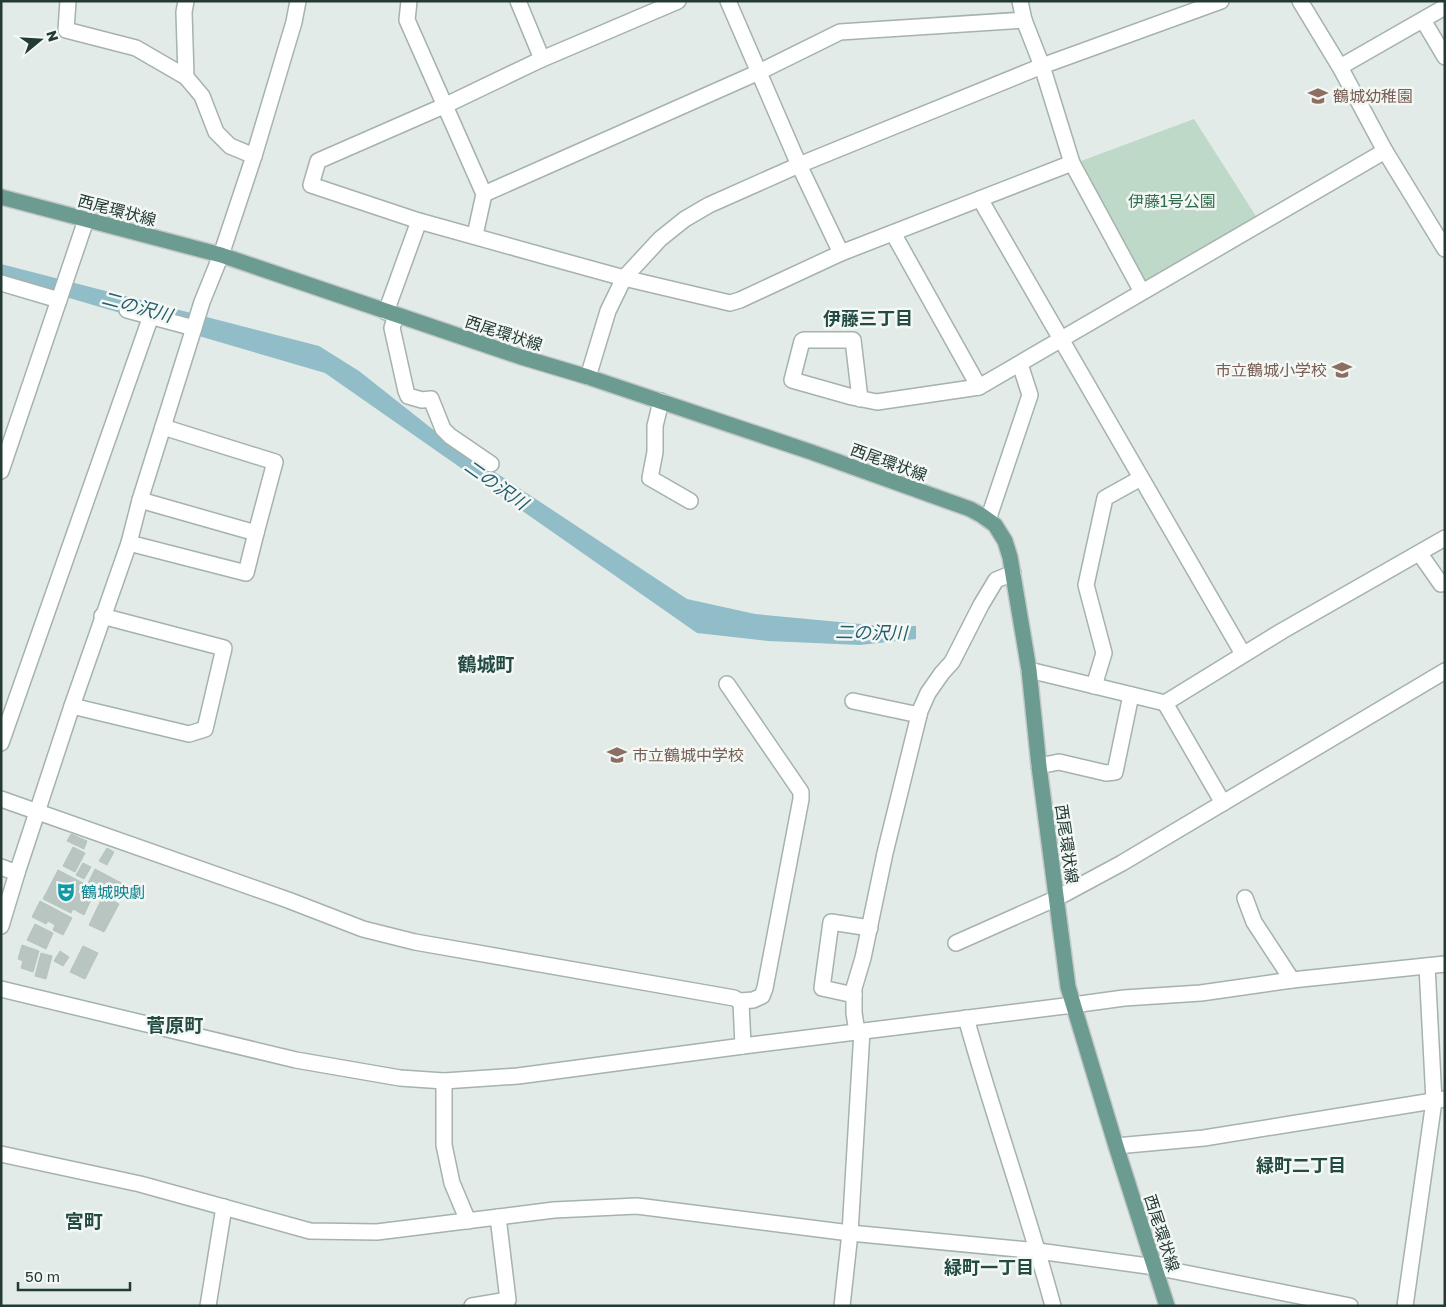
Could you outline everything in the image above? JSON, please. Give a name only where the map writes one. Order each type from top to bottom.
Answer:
[{"type":"main road","name":"西尾環状線","points":[[1,197],[221,255],[521,358],[588,376],[970,509],[995,525],[1005,541],[1010,557],[1029,670],[1039,766],[1068,987],[1167,1306]]},
{"type":"street","points":[[68,1],[66,30],[136,48],[186,77],[202,96],[216,132],[230,146],[254,156]]},
{"type":"street","points":[[186,1],[184,12],[186,77]]},
{"type":"street","points":[[1,926],[102,616],[129,543],[140,500],[202,302],[221,255],[254,156],[294,22],[298,1]]},
{"type":"street","points":[[409,1],[407,20],[484,194],[475,235]]},
{"type":"street","points":[[518,1],[542,59]]},
{"type":"street","points":[[678,1],[542,59],[446,105],[318,161],[311,185],[419,221],[475,235],[624,278],[730,303],[841,254],[1072,163]]},
{"type":"street","points":[[728,1],[799,165],[841,254]]},
{"type":"street","points":[[1020,1],[1024,20],[1042,66],[1072,163],[1142,292]]},
{"type":"street","points":[[588,376],[608,311],[624,278],[660,239],[685,219],[799,165],[1042,66],[1205,4],[1221,1]]},
{"type":"street","points":[[1300,1],[1340,67],[1385,151],[1445,249]]},
{"type":"street","points":[[1340,67],[1445,7]]},
{"type":"street","points":[[484,194],[759,72],[840,32],[1024,20]]},
{"type":"street","points":[[1423,20],[1445,57]]},
{"type":"street","points":[[860,399],[852,340],[802,341],[792,380],[860,399],[877,402],[979,387],[1385,151]]},
{"type":"street","points":[[980,199],[1243,654]]},
{"type":"street","points":[[1,471],[7,436],[59,300],[86,220]]},
{"type":"street","points":[[419,221],[391,314],[392,328],[406,391],[408,396],[422,400],[431,400],[443,429],[450,436],[491,464]]},
{"type":"street","points":[[893,233],[979,387]]},
{"type":"street","points":[[1,283],[59,300]]},
{"type":"street","points":[[128,310],[194,328]]},
{"type":"street","points":[[1,743],[151,316]]},
{"type":"street","points":[[988,520],[1030,395],[1020,364]]},
{"type":"street","points":[[661,401],[655,426],[655,452],[650,478],[690,501]]},
{"type":"street","points":[[129,543],[246,573],[275,462],[163,427]]},
{"type":"street","points":[[1094,686],[1104,653],[1086,584],[1105,498],[1141,478]]},
{"type":"street","points":[[140,500],[256,533]]},
{"type":"street","points":[[1029,670],[1165,703],[1243,654],[1445,538]]},
{"type":"street","points":[[1420,554],[1441,584],[1445,582]]},
{"type":"street","points":[[842,1306],[850,1233],[860,1031],[854,1013],[854,988],[870,928],[885,853],[919,715],[928,693],[952,662],[996,580],[1013,573]]},
{"type":"street","points":[[72,706],[189,734],[205,729],[224,648],[102,616]]},
{"type":"street","points":[[956,943],[1057,898],[1223,804],[1445,671]]},
{"type":"street","points":[[1,799],[288,900],[363,929],[415,942],[734,998],[740,1001],[753,1000],[762,996],[765,988],[801,792],[727,684]]},
{"type":"street","points":[[1039,766],[1059,762],[1106,774],[1115,772],[1131,695]]},
{"type":"street","points":[[853,701],[919,715]]},
{"type":"street","points":[[1165,703],[1223,804]]},
{"type":"street","points":[[1,867],[17,873]]},
{"type":"street","points":[[1245,898],[1254,922],[1292,980]]},
{"type":"street","points":[[854,995],[822,988],[831,922],[870,928]]},
{"type":"street","points":[[1,989],[296,1060],[400,1078],[444,1081],[518,1076],[1124,998],[1201,993],[1292,980],[1445,964]]},
{"type":"street","points":[[1405,1306],[1439,1100],[1427,966]]},
{"type":"street","points":[[740,1001],[743,1046]]},
{"type":"street","points":[[966,1018],[986,1089],[1038,1251],[1053,1306]]},
{"type":"street","points":[[444,1081],[444,1145],[452,1183],[468,1221]]},
{"type":"street","points":[[1116,1146],[1204,1138],[1439,1100]]},
{"type":"street","points":[[1,1154],[140,1184],[310,1231],[377,1232],[554,1210],[637,1206],[850,1233],[1038,1251],[1155,1267],[1350,1306]]},
{"type":"street","points":[[208,1306],[224,1207]]},
{"type":"street","points":[[472,1306],[508,1300],[498,1217]]},
{"type":"green space","name":"伊藤1号公園","points":[[1194,119],[1259,221],[1148,287],[1081,161]]},
{"type":"water","name":"二の沢川","points":[[1,264],[319,346],[359,371],[445,439],[687,599],[755,614],[882,626],[916,626],[916,639],[860,645],[768,641],[697,633],[325,373],[1,278]]},
{"type":"building","points":[[71,834],[87,841],[84,849],[67,841]]},
{"type":"building","points":[[73,847],[85,853],[75,872],[63,866]]},
{"type":"building","points":[[107,848],[114,852],[107,865],[99,861]]},
{"type":"building","points":[[83,863],[91,867],[84,879],[76,875]]},
{"type":"building","points":[[95,869],[127,886],[121,900],[88,883]]},
{"type":"building","points":[[58,870],[85,884],[83,888],[94,893],[84,915],[73,909],[71,913],[43,899]]},
{"type":"building","points":[[103,896],[119,904],[104,932],[89,925]]},
{"type":"building","points":[[40,901],[72,918],[63,935],[53,930],[55,925],[48,921],[46,924],[32,917]]},
{"type":"building","points":[[35,924],[53,933],[46,949],[27,940]]},
{"type":"building","points":[[22,945],[39,951],[33,972],[21,968],[23,961],[18,959]]},
{"type":"building","points":[[83,946],[98,953],[85,979],[70,972]]},
{"type":"building","points":[[60,951],[69,957],[63,966],[54,961]]},
{"type":"building","points":[[41,953],[52,956],[46,979],[35,976]]},
{"type":"place","name":"鶴城幼稚園","points":[[1318,96]]},
{"type":"place","name":"市立鶴城小学校","points":[[1342,370]]},
{"type":"place","name":"市立鶴城中学校","points":[[617,755]]},
{"type":"place","name":"鶴城映劇","points":[[66,892]]},
{"type":"district","name":"伊藤三丁目","points":[[868,319]]},
{"type":"district","name":"鶴城町","points":[[486,664]]},
{"type":"district","name":"菅原町","points":[[175,1025]]},
{"type":"district","name":"緑町二丁目","points":[[1301,1166]]},
{"type":"district","name":"宮町","points":[[84,1221]]},
{"type":"district","name":"緑町一丁目","points":[[989,1268]]}]
